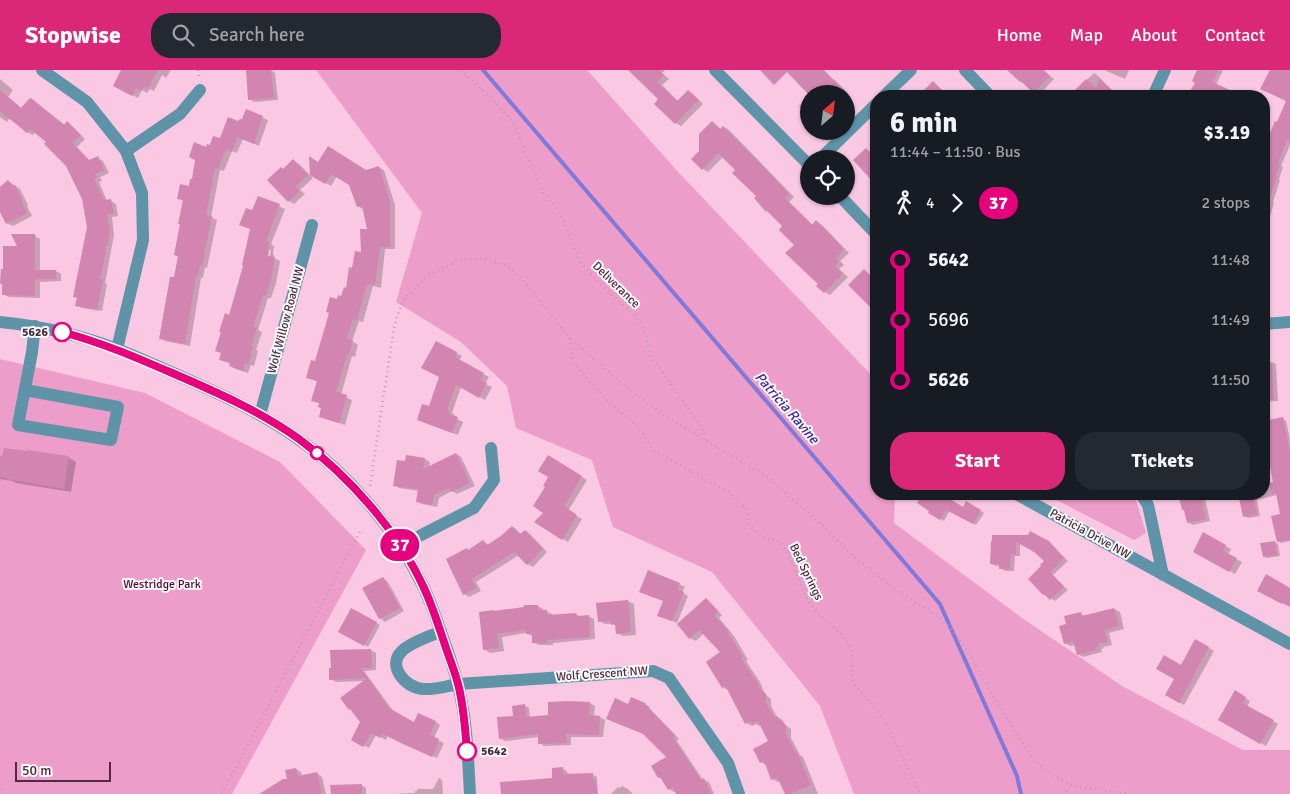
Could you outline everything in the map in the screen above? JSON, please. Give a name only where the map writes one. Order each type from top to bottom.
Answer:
[{"type":"street","points":[[42,70],[87,102],[126,150],[142,193],[142,240],[117,349]]},
{"type":"street","points":[[715,70],[800,156]]},
{"type":"street","points":[[890,90],[911,70]]},
{"type":"street","points":[[965,70],[984,90]]},
{"type":"street","points":[[1156,90],[1165,70]]},
{"type":"street","points":[[126,150],[180,114],[200,90]]},
{"type":"street","points":[[829,150],[870,110]]},
{"type":"street","points":[[849,205],[870,228]]},
{"type":"street","name":"Wolf Willow Road NW","points":[[260,415],[312,225]]},
{"type":"street","points":[[0,322],[34,326],[72,334],[117,349],[260,415],[298,438],[332,466],[368,504],[400,546],[424,587],[458,684],[463,710],[470,794]]},
{"type":"street","points":[[1270,324],[1290,322]]},
{"type":"street","points":[[25,390],[118,407],[111,440],[18,425],[32,352],[34,326]]},
{"type":"street","points":[[400,546],[474,508],[494,480],[490,448]]},
{"type":"street","name":"Patricia Drive NW","points":[[1027,500],[1290,644]]},
{"type":"street","points":[[1145,500],[1148,505],[1163,575]]},
{"type":"street","points":[[440,631],[401,651],[396,661],[397,671],[406,683],[421,689],[458,684]]},
{"type":"street","name":"Wolf Crescent NW","points":[[458,684],[653,671],[669,678],[728,763],[739,794]]},
{"type":"path","name":"Deliverance","points":[[461,70],[497,104],[513,123],[544,192],[560,212],[581,263],[603,287],[637,318],[646,336],[651,356],[702,428],[707,442]]},
{"type":"path","points":[[370,488],[394,328],[399,310],[405,298],[426,277],[458,261],[482,258],[506,265],[520,277],[569,337],[620,382],[665,416],[766,476],[821,524],[855,558],[893,588],[939,617],[950,627],[963,644],[999,706],[1034,760],[1054,776],[1074,786],[1130,794]]},
{"type":"path","name":"Bed Springs","points":[[569,337],[574,362],[605,399],[639,427],[653,450],[730,493],[746,510],[750,525],[763,537],[781,542],[790,557],[808,601],[841,634],[852,649],[854,684],[874,706],[888,726],[921,794]]},
{"type":"path","points":[[222,794],[361,530]]},
{"type":"path","points":[[0,784],[3,794]]},
{"type":"path","points":[[1060,794],[1074,786]]},
{"type":"green space","points":[[316,70],[587,70],[680,174],[870,374],[870,500],[895,500],[894,523],[1022,618],[1122,686],[1243,750],[1290,750],[1290,794],[854,794],[820,706],[712,572],[613,527],[592,460],[516,428],[507,386],[461,342],[396,302],[422,213]]},
{"type":"green space","name":"Westridge Park","points":[[0,359],[145,393],[280,462],[366,550],[232,794],[0,794]]},
{"type":"green space","points":[[1057,500],[1136,500],[1146,533],[1134,540]]},
{"type":"building","points":[[121,70],[158,70],[148,89],[144,87],[141,91],[136,88],[132,96],[113,86]]},
{"type":"building","points":[[246,70],[271,70],[274,98],[248,100]]},
{"type":"building","points":[[628,70],[659,70],[664,75],[657,82],[677,101],[688,90],[699,100],[675,124],[654,104],[658,99]]},
{"type":"building","points":[[760,70],[824,70],[838,85],[800,86],[787,72],[774,85]]},
{"type":"building","points":[[1007,70],[1044,70],[1050,76],[1036,90],[1030,90]]},
{"type":"building","points":[[1197,70],[1218,70],[1213,82],[1230,90],[1191,90],[1195,83],[1192,81]]},
{"type":"building","points":[[1270,70],[1290,70],[1290,141],[1287,140],[1278,163],[1280,164],[1277,177],[1270,197],[1270,133],[1286,101],[1270,94],[1270,90],[1260,89]]},
{"type":"building","points":[[1086,79],[1096,88],[1100,79],[1112,90],[1075,90]]},
{"type":"building","points":[[933,81],[942,90],[924,90]]},
{"type":"building","points":[[0,90],[21,108],[31,98],[64,125],[67,121],[81,135],[72,143],[89,160],[98,156],[104,170],[95,174],[97,178],[94,179],[104,200],[111,199],[114,214],[107,214],[110,231],[100,279],[103,280],[97,309],[75,306],[77,298],[73,297],[87,227],[82,199],[66,166],[44,144],[46,142],[30,129],[27,133],[0,111]]},
{"type":"building","points":[[246,109],[263,116],[254,144],[237,137],[232,152],[226,149],[218,169],[215,168],[206,215],[212,216],[202,266],[200,265],[198,276],[196,276],[185,344],[159,339],[170,277],[174,277],[178,256],[174,255],[183,200],[177,199],[180,184],[189,186],[190,179],[192,179],[195,160],[189,157],[194,142],[206,147],[207,144],[210,145],[213,136],[220,138],[228,117],[238,121],[242,119]]},
{"type":"building","points":[[712,121],[720,129],[723,126],[766,169],[789,194],[785,198],[812,225],[816,220],[844,249],[836,258],[839,261],[835,266],[843,274],[824,293],[816,286],[818,284],[785,253],[794,245],[779,230],[782,226],[766,212],[754,198],[756,196],[732,173],[735,170],[718,153],[702,170],[691,159],[699,151],[699,134]]},
{"type":"building","points":[[328,146],[366,170],[379,166],[390,201],[390,247],[380,247],[375,285],[367,284],[357,320],[353,319],[347,338],[353,340],[336,392],[347,395],[339,423],[319,417],[321,408],[318,407],[319,403],[311,401],[317,381],[306,378],[311,360],[315,361],[329,313],[326,312],[330,297],[337,299],[338,295],[341,296],[344,287],[346,288],[349,267],[352,268],[355,251],[361,252],[360,229],[367,229],[362,206],[357,207],[349,185],[331,174],[325,184],[310,175],[309,156],[318,162]]},
{"type":"building","points":[[866,148],[870,152],[870,178],[855,162],[855,158]]},
{"type":"building","points":[[293,159],[308,175],[296,186],[300,191],[288,202],[267,180]]},
{"type":"building","points":[[8,180],[13,186],[15,185],[27,213],[6,224],[0,212],[0,187]]},
{"type":"building","points":[[258,196],[280,204],[266,241],[269,242],[268,256],[275,257],[271,279],[266,296],[263,295],[253,327],[257,328],[251,346],[253,347],[248,364],[245,363],[243,371],[229,366],[230,363],[219,360],[221,353],[215,351],[225,313],[229,315],[243,266],[250,229],[239,225],[246,208],[252,210]]},
{"type":"building","points":[[11,234],[35,234],[35,270],[56,270],[56,279],[35,279],[35,296],[2,295],[2,284],[0,284],[1,269],[3,269],[3,246],[17,246]]},
{"type":"building","points":[[864,269],[870,275],[870,307],[848,285]]},
{"type":"building","points":[[436,341],[457,352],[455,357],[484,373],[481,380],[487,383],[479,398],[456,385],[447,410],[450,411],[449,414],[458,417],[452,433],[417,420],[422,404],[429,406],[439,377],[421,368]]},
{"type":"building","points":[[1270,365],[1272,365],[1274,400],[1270,400]]},
{"type":"building","points":[[1283,417],[1290,452],[1290,540],[1277,542],[1271,516],[1280,514],[1276,493],[1272,494],[1270,487],[1270,483],[1273,482],[1270,467],[1270,420]]},
{"type":"building","points":[[4,448],[69,456],[64,489],[0,477],[0,456],[2,456]]},
{"type":"building","points":[[456,453],[470,483],[451,492],[449,488],[434,495],[432,505],[416,502],[418,489],[393,486],[397,460],[405,461],[406,455],[425,458],[423,469]]},
{"type":"building","points":[[548,455],[582,476],[564,506],[577,515],[562,540],[534,522],[543,513],[533,506],[545,487],[543,486],[548,477],[538,471]]},
{"type":"building","points":[[919,500],[952,500],[963,507],[966,501],[981,510],[973,524],[946,510],[940,520],[928,513],[929,511],[917,503]]},
{"type":"building","points":[[1180,500],[1201,500],[1206,519],[1187,523],[1184,510],[1182,510]]},
{"type":"building","points":[[1239,500],[1254,500],[1257,514],[1243,517]]},
{"type":"building","points":[[512,526],[520,534],[525,530],[543,549],[527,565],[514,552],[472,579],[476,588],[463,595],[446,559],[467,548],[468,550],[483,540],[487,545]]},
{"type":"building","points":[[1030,531],[1049,541],[1064,558],[1050,572],[1064,587],[1050,600],[1028,579],[1044,561],[1034,552],[1016,542],[1016,555],[1011,554],[1010,569],[999,569],[999,564],[990,564],[992,535],[1028,535]]},
{"type":"building","points":[[1203,532],[1226,545],[1223,551],[1237,558],[1229,572],[1193,552]]},
{"type":"building","points":[[1275,541],[1277,555],[1263,557],[1260,543]]},
{"type":"building","points":[[648,570],[680,583],[677,589],[684,592],[672,621],[657,616],[663,601],[639,592]]},
{"type":"building","points":[[1266,574],[1290,588],[1290,607],[1257,591]]},
{"type":"building","points":[[383,577],[400,608],[379,619],[362,588]]},
{"type":"building","points":[[706,598],[718,611],[714,615],[729,632],[743,657],[741,658],[760,689],[766,694],[766,702],[774,717],[777,716],[786,725],[786,734],[797,753],[811,785],[790,794],[785,794],[777,777],[771,780],[764,761],[760,763],[753,749],[768,741],[758,721],[752,724],[751,721],[745,724],[725,685],[722,688],[706,662],[720,652],[699,630],[689,639],[677,624]]},
{"type":"building","points":[[628,600],[631,632],[616,634],[615,624],[611,625],[611,621],[598,622],[596,603]]},
{"type":"building","points":[[524,605],[538,605],[538,610],[547,610],[547,615],[576,613],[577,616],[589,615],[590,637],[547,640],[548,643],[532,643],[532,634],[526,634],[526,630],[497,634],[499,648],[483,650],[479,612],[524,607]]},
{"type":"building","points":[[351,608],[377,622],[364,646],[338,632]]},
{"type":"building","points":[[1114,608],[1119,626],[1104,630],[1108,642],[1098,644],[1097,650],[1077,655],[1073,641],[1064,644],[1059,626],[1066,624],[1064,616],[1081,612],[1082,616]]},
{"type":"building","points":[[1195,639],[1209,647],[1179,703],[1165,695],[1174,679],[1156,669],[1164,655],[1181,665]]},
{"type":"building","points":[[371,649],[372,668],[361,668],[389,708],[414,722],[418,713],[436,721],[430,735],[439,739],[432,757],[383,734],[380,738],[371,733],[363,747],[351,740],[360,722],[340,698],[367,678],[329,680],[329,668],[331,668],[330,650]]},
{"type":"building","points":[[1235,690],[1246,697],[1242,703],[1274,720],[1260,744],[1218,720]]},
{"type":"building","points":[[631,697],[645,703],[675,735],[673,738],[701,780],[704,778],[711,794],[676,794],[673,787],[668,790],[651,766],[666,757],[643,734],[606,719],[615,698],[628,704]]},
{"type":"building","points":[[548,702],[590,702],[589,715],[600,716],[599,735],[566,734],[567,743],[538,744],[538,734],[499,739],[497,717],[513,716],[512,706],[525,704],[526,717],[548,715]]},
{"type":"building","points":[[563,767],[563,774],[593,773],[593,780],[596,780],[597,794],[501,794],[500,782],[552,778],[552,768]]},
{"type":"building","points":[[296,768],[298,776],[317,772],[322,794],[259,794],[283,779],[287,779],[285,770]]},
{"type":"building","points":[[362,784],[362,794],[331,794],[330,785]]},
{"type":"waterway","name":"Patricia Ravine","points":[[483,70],[940,604],[1017,776],[1021,794]]},
{"type":"bus line","name":"37","points":[[62,332],[117,349],[233,400],[298,438],[332,466],[350,484],[390,532],[413,566],[424,587],[433,608],[458,684],[467,751]]},
{"type":"place","name":"5626","points":[[62,332]]},
{"type":"place","name":"5642","points":[[467,751]]}]
